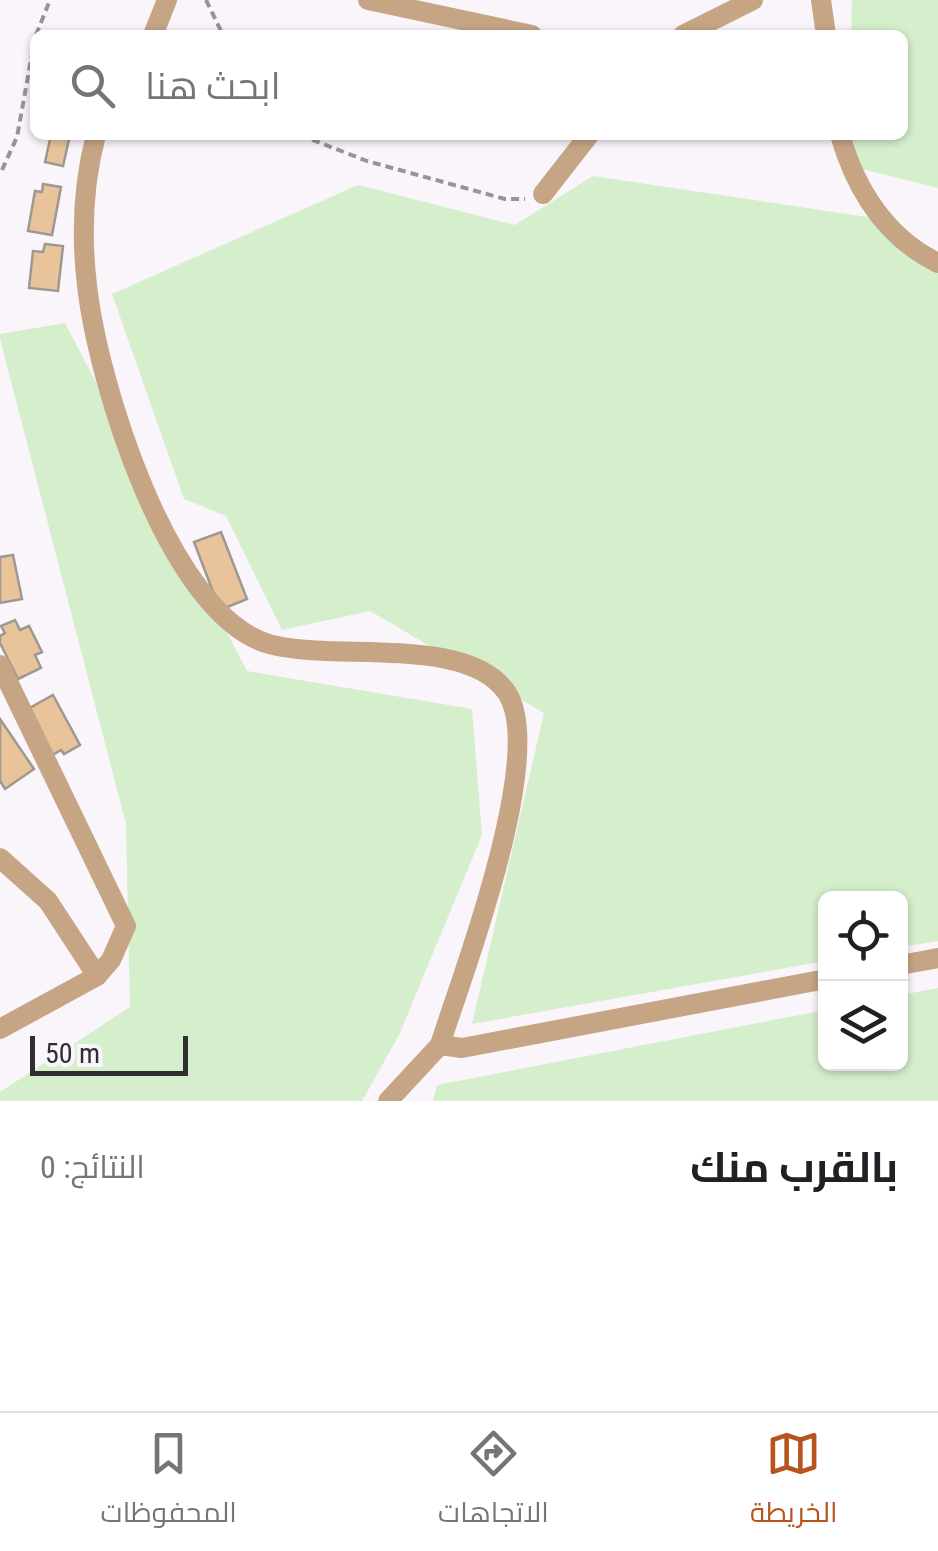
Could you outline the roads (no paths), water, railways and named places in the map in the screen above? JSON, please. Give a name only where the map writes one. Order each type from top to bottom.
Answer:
[{"type":"street","points":[[155,30],[167,0]]},
{"type":"street","points":[[368,0],[509,30]]},
{"type":"street","points":[[693,30],[754,0]]},
{"type":"street","points":[[821,0],[825,30]]},
{"type":"street","points":[[95,140],[84,202],[86,282],[94,336],[148,496],[188,575],[235,626],[267,644],[460,662],[489,674],[509,696],[517,730],[509,816],[440,1045],[388,1101]]},
{"type":"street","points":[[543,194],[585,140]]},
{"type":"street","points":[[841,140],[849,166],[880,218],[904,242],[938,263]]},
{"type":"street","points":[[0,665],[126,926],[111,960],[97,976],[0,1028]]},
{"type":"street","points":[[0,858],[48,902],[97,976]]},
{"type":"street","points":[[908,964],[938,958]]},
{"type":"street","points":[[440,1045],[462,1048],[818,981]]}]
